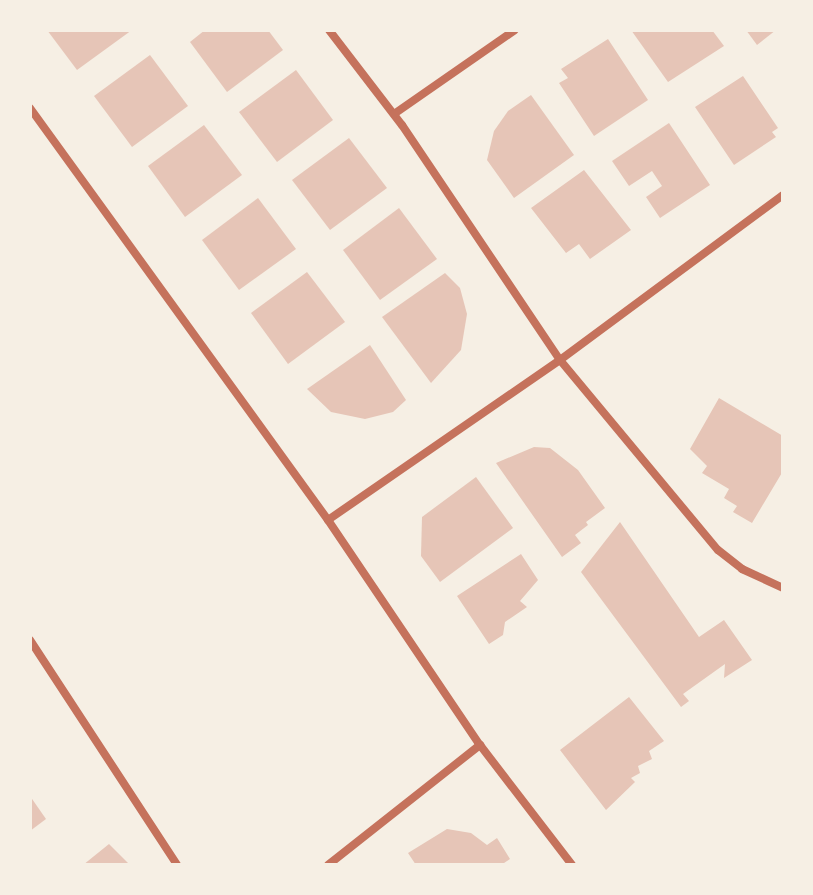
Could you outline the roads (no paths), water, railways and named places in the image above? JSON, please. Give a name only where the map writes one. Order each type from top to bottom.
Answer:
[{"type":"street","points":[[329,30],[394,114],[560,360],[718,550],[742,569],[783,588]]},
{"type":"street","points":[[394,114],[515,30]]},
{"type":"street","points":[[30,108],[328,520],[480,745],[572,865]]},
{"type":"street","points":[[328,520],[560,360],[783,195]]},
{"type":"street","points":[[30,640],[177,865]]},
{"type":"street","points":[[328,865],[480,745]]}]
